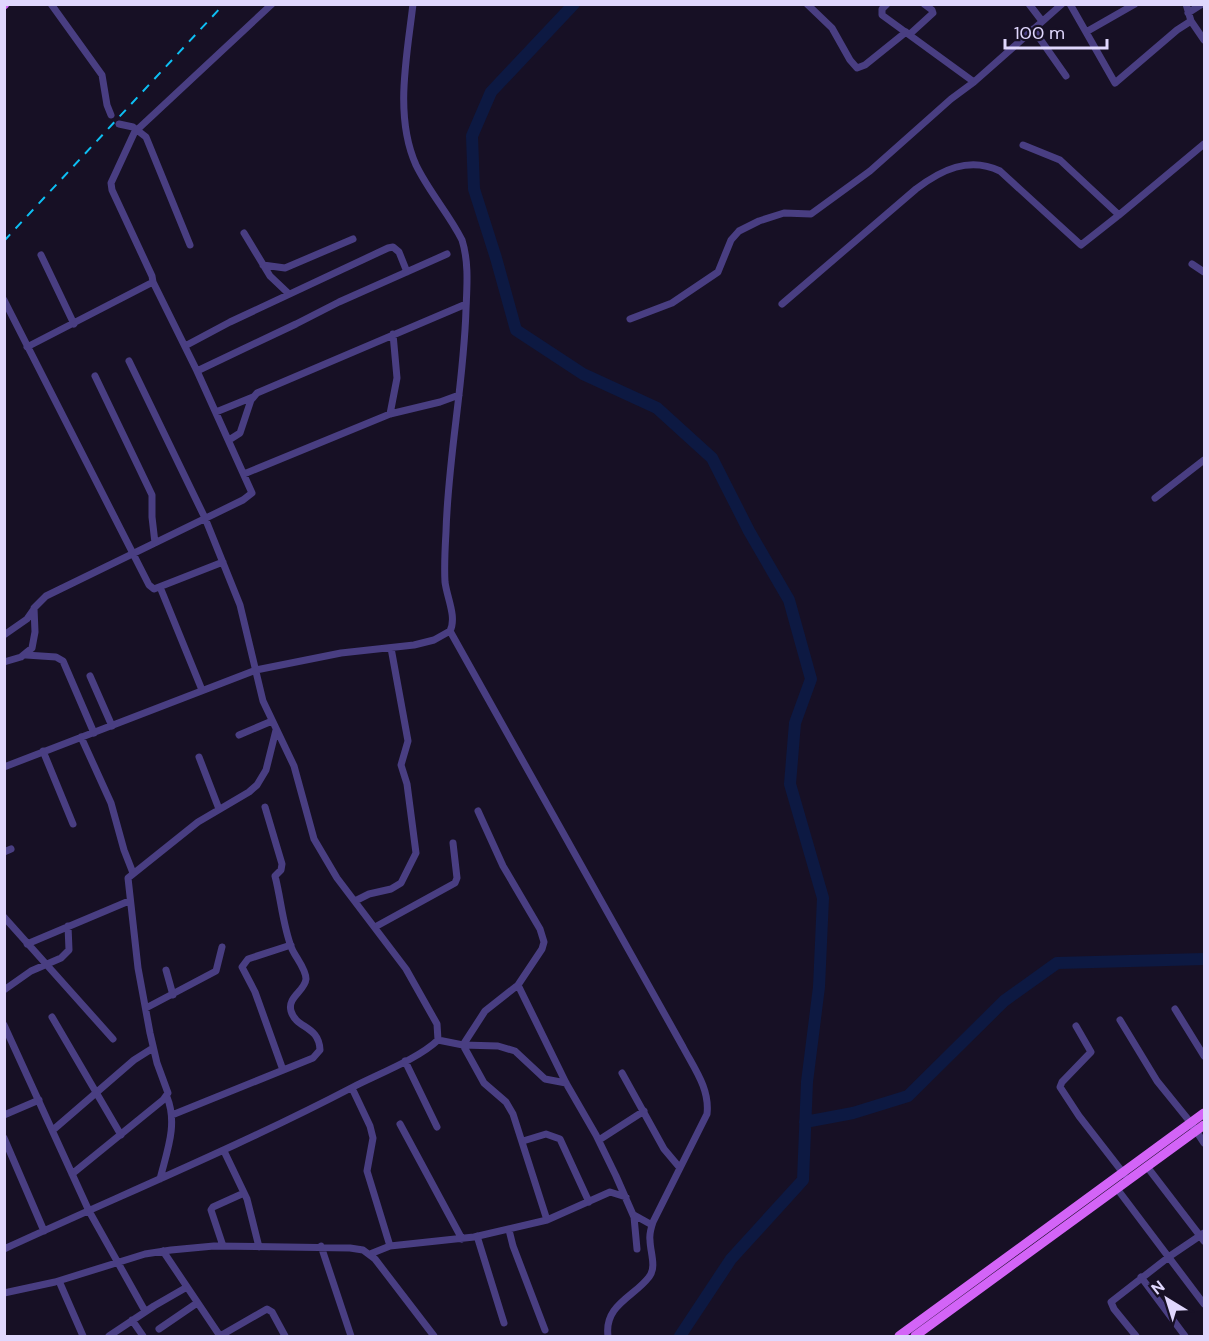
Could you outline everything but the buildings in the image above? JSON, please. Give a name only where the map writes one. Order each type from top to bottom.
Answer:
[{"type":"main road","points":[[915,1336],[1148,1168],[1198,1126],[1204,1113]]},
{"type":"main road","points":[[899,1336],[1124,1174],[1198,1126]]},
{"type":"street","points":[[51,4],[102,75],[111,115]]},
{"type":"street","points":[[4,635],[27,619],[38,602],[56,590],[250,496],[252,493],[216,411],[153,282],[111,183],[137,129],[272,4]]},
{"type":"street","points":[[413,4],[406,78],[405,126],[408,144],[416,165],[462,240],[467,276],[459,395],[446,527],[446,583],[453,620],[450,631],[687,1054],[705,1091],[708,1104],[707,1114],[652,1226],[650,1240],[654,1267],[650,1276],[620,1302],[612,1313],[608,1336]]},
{"type":"street","points":[[807,4],[832,28],[857,68],[865,65],[933,13],[924,4]]},
{"type":"street","points":[[887,4],[882,9],[882,15],[974,82]]},
{"type":"street","points":[[1029,4],[1042,21]]},
{"type":"street","points":[[630,319],[672,303],[718,272],[731,240],[739,231],[759,221],[784,213],[811,214],[870,171],[1062,4]]},
{"type":"street","points":[[1070,4],[1115,83],[1177,30],[1191,21]]},
{"type":"street","points":[[1086,32],[1135,4]]},
{"type":"street","points":[[1186,4],[1191,21],[1204,40]]},
{"type":"street","points":[[1188,13],[1202,4]]},
{"type":"street","points":[[1033,29],[1066,76]]},
{"type":"street","points":[[120,124],[144,133],[190,245]]},
{"type":"street","points":[[782,304],[916,189],[945,170],[962,166],[989,165],[1000,171],[1081,244],[1204,144]]},
{"type":"street","points":[[1023,145],[1059,160],[1119,215]]},
{"type":"street","points":[[244,233],[274,281],[289,294]]},
{"type":"street","points":[[263,265],[285,267],[353,239]]},
{"type":"street","points":[[185,346],[289,294],[393,247],[399,252],[407,272]]},
{"type":"street","points":[[197,371],[339,302],[447,254]]},
{"type":"street","points":[[41,255],[74,324]]},
{"type":"street","points":[[1192,264],[1204,272]]},
{"type":"street","points":[[27,347],[153,282]]},
{"type":"street","points":[[4,300],[149,585],[154,589],[223,562]]},
{"type":"street","points":[[216,411],[466,304]]},
{"type":"street","points":[[390,414],[397,378],[393,334]]},
{"type":"street","points":[[129,361],[205,518],[240,605],[263,701],[294,766],[314,838],[323,857],[406,969],[437,1024],[438,1040]]},
{"type":"street","points":[[95,376],[152,495],[152,524],[155,543]]},
{"type":"street","points":[[244,474],[390,414],[459,395]]},
{"type":"street","points":[[229,440],[240,433],[253,396]]},
{"type":"street","points":[[1155,498],[1204,460]]},
{"type":"street","points":[[160,587],[202,690]]},
{"type":"street","points":[[26,655],[34,643],[36,624],[34,609]]},
{"type":"street","points":[[4,767],[256,670],[341,653],[391,648],[434,640],[450,631]]},
{"type":"street","points":[[355,901],[369,894],[395,887],[407,874],[416,854],[401,765],[408,741],[391,648]]},
{"type":"street","points":[[4,662],[26,655],[56,657],[63,661],[94,733]]},
{"type":"street","points":[[90,676],[112,726]]},
{"type":"street","points":[[239,735],[272,721]]},
{"type":"street","points":[[160,1179],[170,1137],[172,1115],[167,1097],[167,1086],[153,1048],[129,901],[128,878],[198,822],[249,792],[266,770],[276,730]]},
{"type":"street","points":[[81,737],[111,803],[133,873]]},
{"type":"street","points":[[43,751],[73,824]]},
{"type":"street","points":[[199,757],[219,809]]},
{"type":"street","points":[[172,1115],[313,1058],[320,1050],[319,1042],[313,1032],[297,1022],[291,1012],[294,996],[306,981],[306,975],[291,945],[275,876],[281,870],[282,864],[265,807]]},
{"type":"street","points":[[464,1045],[485,1011],[518,985],[542,948],[543,936],[503,866],[478,811]]},
{"type":"street","points":[[375,927],[455,883],[453,843]]},
{"type":"street","points":[[27,944],[129,901]]},
{"type":"street","points":[[4,917],[113,1039]]},
{"type":"street","points":[[4,990],[21,977],[61,958],[69,950],[68,926]]},
{"type":"street","points":[[283,1071],[255,992],[242,967],[248,959],[291,945]]},
{"type":"street","points":[[146,1008],[216,971],[222,946]]},
{"type":"street","points":[[166,970],[173,995]]},
{"type":"street","points":[[518,985],[566,1083],[599,1140],[626,1197],[634,1215],[637,1249]]},
{"type":"street","points":[[1175,1009],[1204,1056]]},
{"type":"street","points":[[52,1017],[121,1135]]},
{"type":"street","points":[[1120,1020],[1157,1082],[1198,1126],[1204,1143]]},
{"type":"street","points":[[4,1025],[89,1211],[145,1311]]},
{"type":"street","points":[[1076,1026],[1091,1052],[1062,1082],[1060,1087],[1079,1116],[1124,1174]]},
{"type":"street","points":[[438,1040],[464,1045],[498,1046],[515,1052],[545,1079],[566,1083]]},
{"type":"street","points":[[4,1249],[224,1151],[405,1060],[438,1040]]},
{"type":"street","points":[[464,1045],[484,1083],[506,1102],[513,1114],[547,1220]]},
{"type":"street","points":[[53,1130],[134,1060],[153,1048]]},
{"type":"street","points":[[405,1060],[437,1126]]},
{"type":"street","points":[[622,1073],[670,1158],[680,1168]]},
{"type":"street","points":[[351,1088],[370,1126],[373,1138],[367,1171],[390,1246]]},
{"type":"street","points":[[72,1174],[167,1097]]},
{"type":"street","points":[[4,1115],[39,1100]]},
{"type":"street","points":[[599,1140],[644,1112]]},
{"type":"street","points":[[400,1124],[462,1239]]},
{"type":"street","points":[[523,1141],[546,1134],[560,1139],[590,1202]]},
{"type":"street","points":[[4,1138],[44,1231]]},
{"type":"street","points":[[224,1151],[251,1212],[259,1247]]},
{"type":"street","points":[[1136,1336],[1111,1302],[1170,1256],[1203,1236],[1148,1168]]},
{"type":"street","points":[[1118,1190],[1204,1304]]},
{"type":"street","points":[[370,1254],[390,1246],[462,1239],[509,1230],[547,1220],[610,1192],[626,1197]]},
{"type":"street","points":[[223,1246],[211,1210],[244,1193]]},
{"type":"street","points":[[634,1215],[652,1226]]},
{"type":"street","points":[[509,1230],[545,1330]]},
{"type":"street","points":[[477,1236],[504,1323]]},
{"type":"street","points":[[4,1293],[59,1281],[163,1251],[223,1246],[350,1248],[363,1250],[370,1254],[434,1336]]},
{"type":"street","points":[[321,1246],[351,1336]]},
{"type":"street","points":[[163,1251],[220,1336],[267,1309],[272,1312],[285,1336]]},
{"type":"street","points":[[1141,1277],[1185,1336]]},
{"type":"street","points":[[59,1281],[83,1336]]},
{"type":"street","points":[[109,1336],[145,1311],[187,1287]]},
{"type":"street","points":[[159,1329],[197,1303]]},
{"type":"street","points":[[132,1320],[143,1336]]},
{"type":"waterway","points":[[574,4],[491,92],[472,136],[474,189],[516,330],[583,374],[657,408],[712,458],[749,531],[789,600],[811,679],[795,723],[790,784],[823,898],[819,987],[807,1082],[803,1180],[731,1259],[680,1336]]},
{"type":"waterway","points":[[805,1122],[853,1113],[908,1096],[1004,1001],[1057,963],[1204,959]]},
{"type":"railway","points":[[4,241],[224,4]]}]
